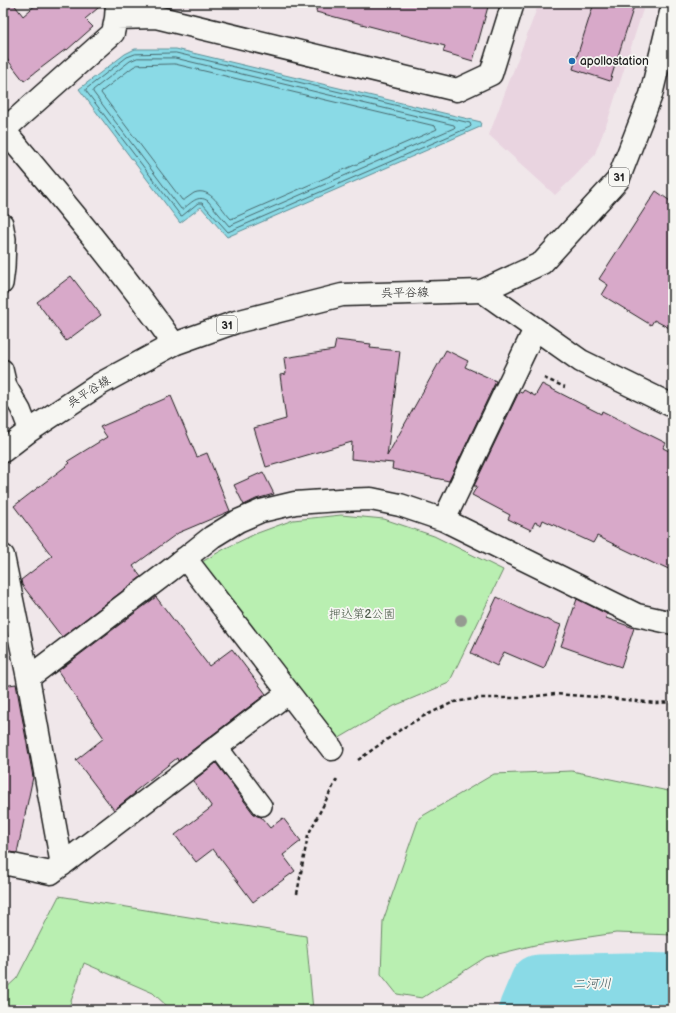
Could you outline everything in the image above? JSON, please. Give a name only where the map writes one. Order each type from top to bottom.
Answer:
[{"type":"street","points":[[174,344],[147,306],[95,240],[3,130],[113,33],[117,10],[156,17],[457,90],[491,74],[513,3]]},
{"type":"street","name":"呉平谷線","points":[[3,451],[29,431],[100,384],[174,344],[236,322],[342,295],[482,291],[542,263],[618,180],[669,42],[673,4]]},
{"type":"street","points":[[482,291],[580,361],[673,406]]},
{"type":"street","points":[[444,520],[535,329]]},
{"type":"street","points":[[28,678],[163,576],[212,536],[238,521],[261,511],[295,503],[371,499],[400,505],[444,520],[637,615],[673,623]]},
{"type":"street","points":[[3,556],[28,678],[62,865]]},
{"type":"street","points":[[185,558],[332,749]]},
{"type":"street","points":[[3,863],[51,872],[288,693]]},
{"type":"lane","points":[[3,223],[6,239],[3,284]]},
{"type":"lane","points":[[3,369],[7,386],[21,410],[29,431]]},
{"type":"lane","points":[[218,746],[262,806]]},
{"type":"path","points":[[357,761],[403,728],[454,702],[481,698],[519,698],[556,694],[656,703],[673,702]]},
{"type":"path","points":[[297,894],[308,835],[340,774]]},
{"type":"shaded area","name":"apollostation","points":[[539,3],[645,3],[608,120],[594,156],[555,195],[489,135]]},
{"type":"green space","name":"押込第2公園","points":[[341,515],[384,519],[434,536],[503,570],[449,683],[394,706],[336,740],[200,563],[255,534],[293,520]]},
{"type":"green space","points":[[572,771],[673,792],[673,935],[616,933],[535,945],[486,957],[422,998],[397,994],[381,974],[383,921],[419,818],[494,774]]},
{"type":"green space","points":[[59,896],[306,936],[313,1010],[171,1010],[153,993],[84,963],[68,1010],[3,1010],[3,991],[17,978]]},
{"type":"water","points":[[135,49],[176,49],[481,122],[480,127],[227,237],[201,207],[180,223],[79,89],[125,54]]},
{"type":"building","points":[[3,3],[13,3],[23,16],[38,3],[104,3],[85,19],[93,27],[67,50],[66,49],[24,81],[3,54]]},
{"type":"building","points":[[317,3],[489,3],[473,61],[443,52],[445,46],[316,12]]},
{"type":"building","points":[[594,3],[635,3],[610,81],[573,69]]},
{"type":"building","points":[[656,191],[673,203],[673,330],[654,320],[651,325],[602,295],[608,285],[599,279]]},
{"type":"building","points":[[71,276],[101,315],[66,341],[37,302]]},
{"type":"building","points":[[336,340],[371,344],[370,348],[400,351],[387,456],[446,350],[468,361],[465,367],[496,381],[449,481],[392,469],[393,463],[351,459],[352,442],[266,467],[254,428],[286,419],[280,375],[286,374],[284,358],[334,350]]},
{"type":"building","points":[[542,384],[601,414],[602,411],[666,443],[663,448],[673,453],[673,571],[660,565],[659,566],[597,536],[593,543],[543,520],[541,525],[535,522],[531,530],[508,519],[510,515],[472,495],[477,486],[474,486],[519,392],[522,393],[524,390],[535,396]]},
{"type":"building","points":[[171,396],[197,457],[207,453],[230,511],[178,533],[133,566],[141,577],[62,637],[22,585],[21,580],[52,556],[14,506],[70,463],[68,461],[107,437],[100,427]]},
{"type":"building","points":[[263,472],[274,494],[256,499],[244,505],[234,485]]},
{"type":"building","points":[[156,597],[209,666],[232,649],[266,694],[178,761],[177,758],[114,810],[76,760],[104,738],[58,671]]},
{"type":"building","points":[[497,597],[527,612],[561,625],[544,669],[504,652],[497,666],[471,653]]},
{"type":"building","points":[[577,599],[607,614],[606,618],[634,628],[621,667],[561,646]]},
{"type":"building","points":[[16,684],[33,777],[17,853],[3,851],[3,686]]},
{"type":"building","points":[[216,763],[253,813],[261,817],[270,828],[283,818],[301,841],[283,855],[295,871],[253,902],[213,849],[196,862],[175,835],[212,807],[193,781]]},
{"type":"waterway","name":"二河川","points":[[528,1010],[539,984],[628,982],[673,983]]},
{"type":"place","name":"apollostation","points":[[572,61]]}]
